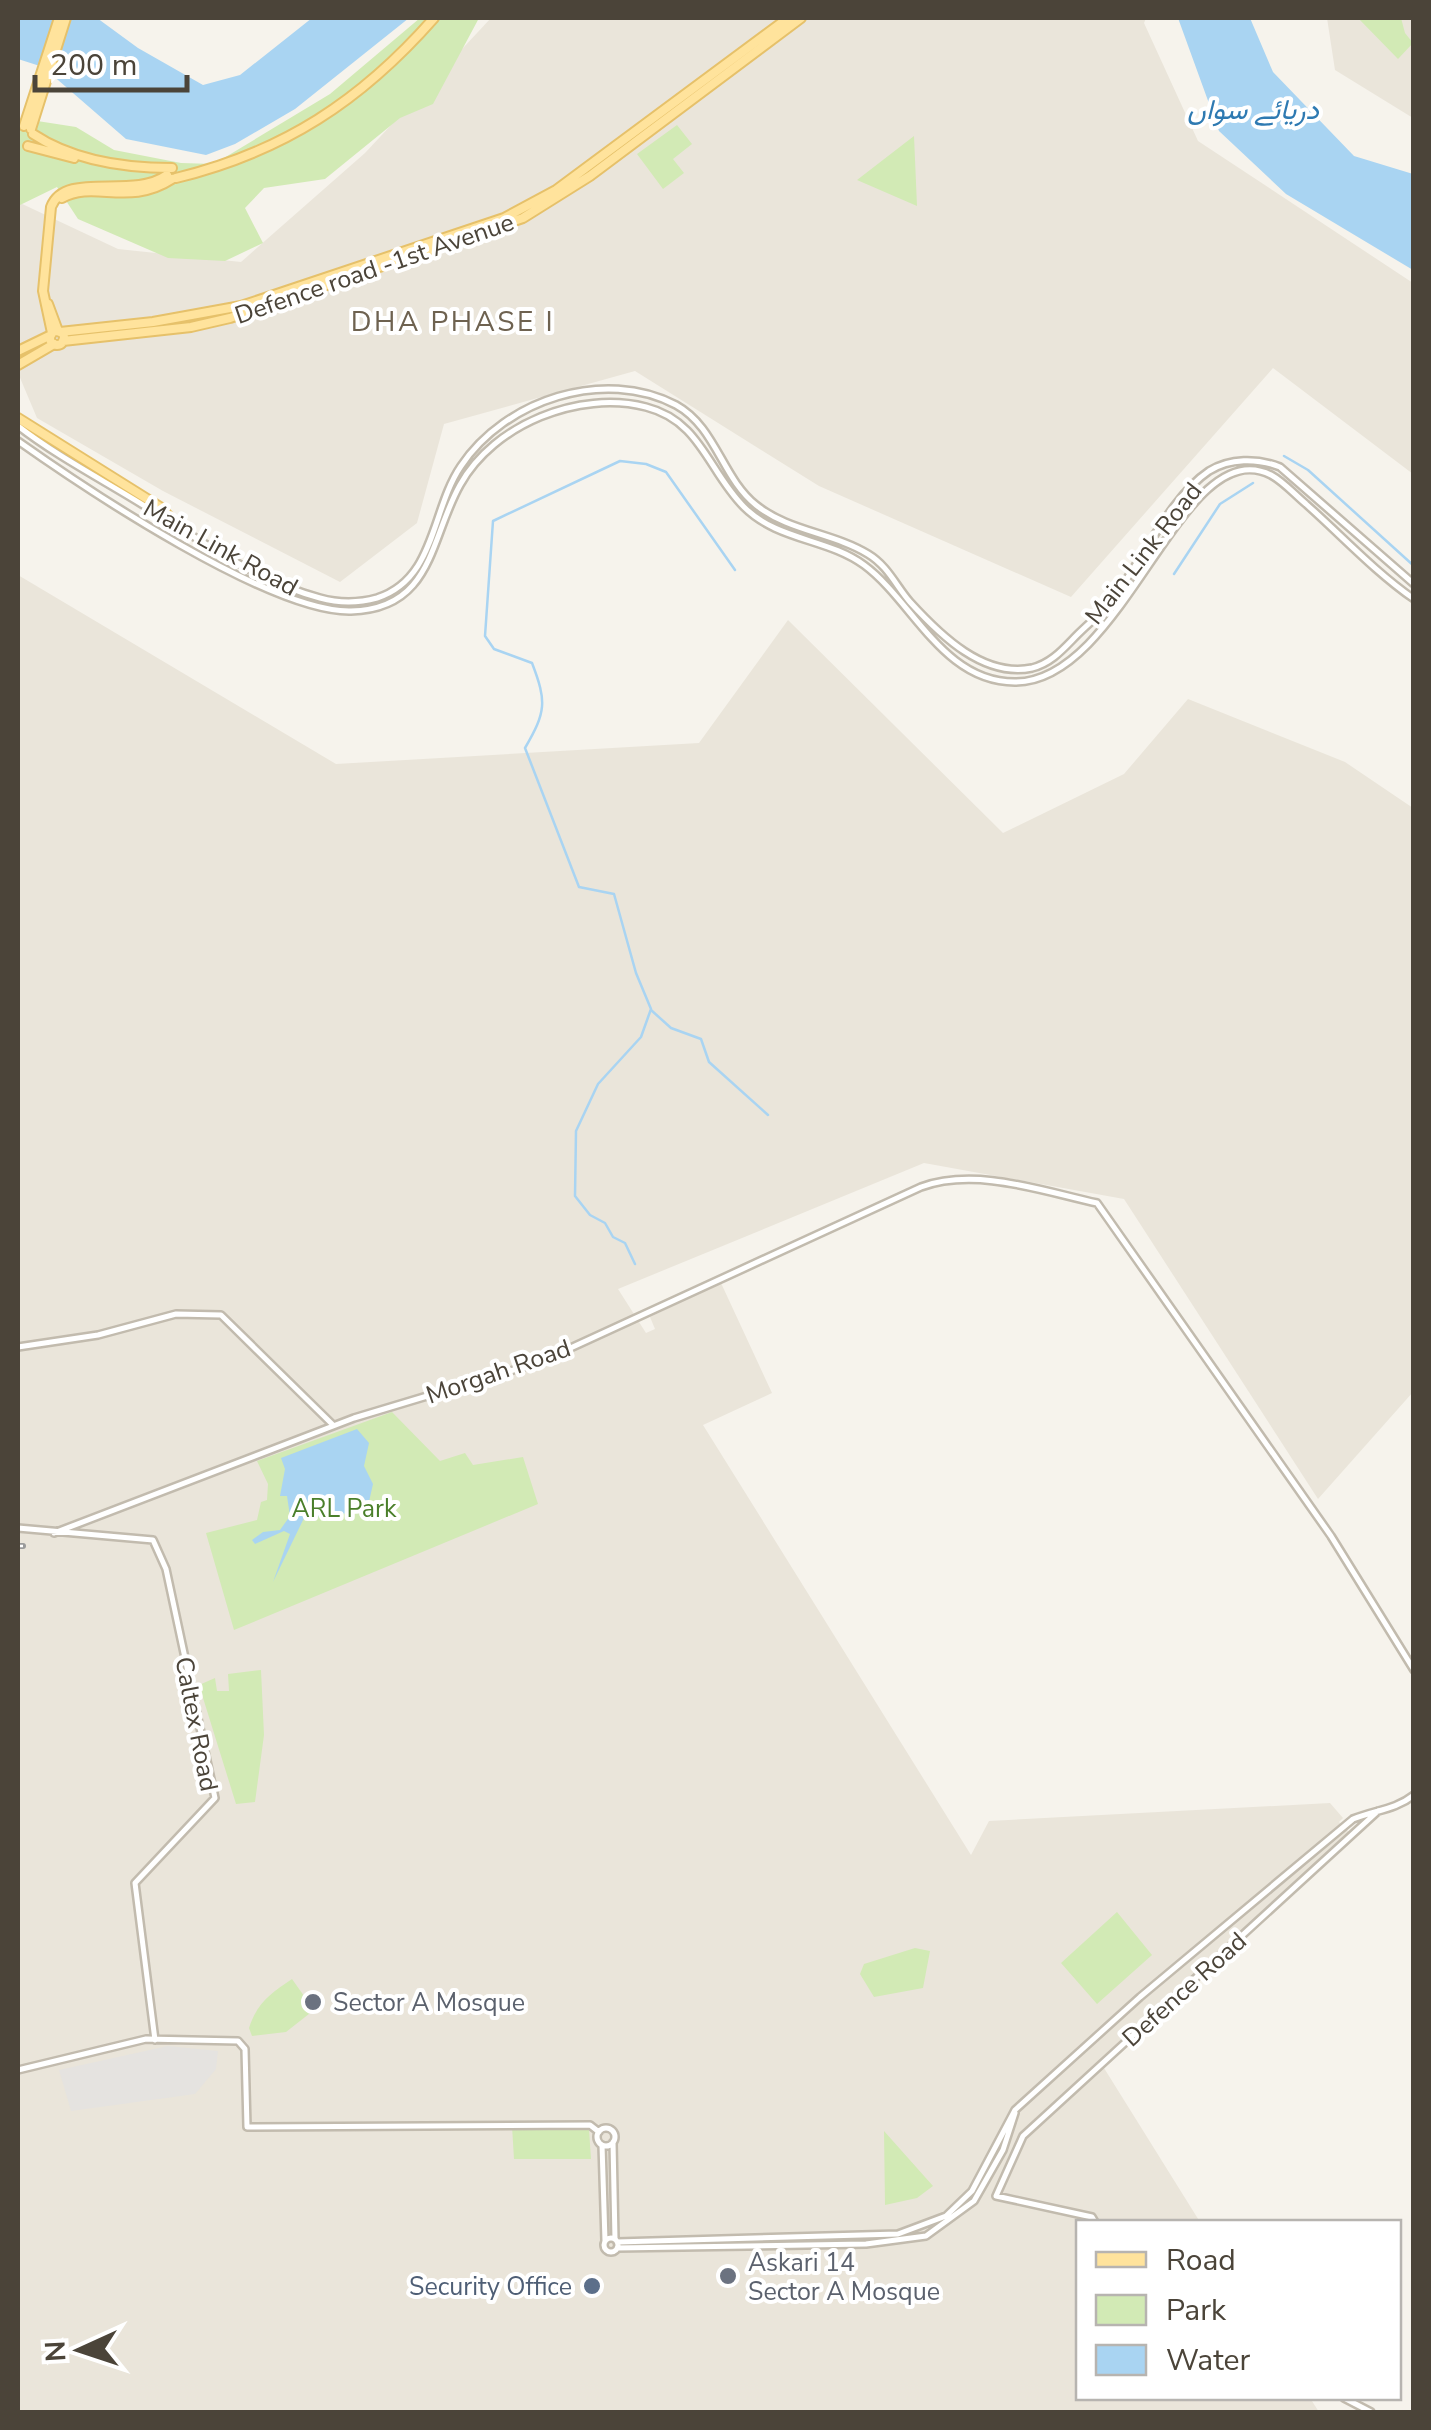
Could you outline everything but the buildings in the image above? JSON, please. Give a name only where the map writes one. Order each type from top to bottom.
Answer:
[{"type":"main road","points":[[63,18],[22,146],[127,171],[172,174],[266,146],[339,108],[367,88],[434,18]]},
{"type":"main road","points":[[623,146],[788,18]]},
{"type":"main road","points":[[18,351],[56,336],[205,315],[323,282],[518,211],[623,146],[801,18]]},
{"type":"main road","points":[[26,129],[83,156],[172,174]]},
{"type":"main road","points":[[56,336],[43,290],[52,202],[72,186],[130,188],[151,185],[172,174]]},
{"type":"main road","points":[[18,365],[56,336]]},
{"type":"main road","points":[[18,418],[160,507],[178,526]]},
{"type":"street","points":[[587,388],[594,403]]},
{"type":"street","name":"Main Link Road","points":[[18,426],[260,573],[312,596],[341,602],[377,598],[399,586],[420,564],[461,466],[499,424],[560,394],[587,388],[652,395],[678,406],[698,421],[756,506],[869,554],[887,569],[910,602],[988,667],[1020,670],[1055,657],[1110,602],[1188,491],[1205,474],[1236,462],[1280,467],[1414,584]]},
{"type":"street","name":"Main Link Road","points":[[18,441],[242,578],[321,608],[350,611],[390,600],[420,577],[436,552],[452,501],[468,472],[520,428],[548,413],[594,403],[644,406],[673,417],[703,446],[730,490],[764,524],[866,566],[914,621],[951,655],[986,678],[1015,682],[1040,678],[1065,664],[1119,611],[1199,492],[1236,472],[1249,471]]},
{"type":"street","points":[[714,464],[722,458]]},
{"type":"street","points":[[1247,461],[1249,471],[1274,476],[1414,599]]},
{"type":"street","points":[[1236,462],[1236,472]]},
{"type":"street","points":[[461,466],[468,472]]},
{"type":"street","points":[[1322,518],[1328,510]]},
{"type":"street","name":"Morgah Road","points":[[54,1533],[333,1426],[540,1362],[930,1184],[990,1180],[1097,1203],[1331,1536],[1414,1670]]},
{"type":"street","points":[[18,1347],[98,1334],[176,1314],[221,1314],[333,1426]]},
{"type":"street","points":[[18,1528],[54,1533]]},
{"type":"street","name":"Caltex Road","points":[[54,1533],[156,1544],[166,1569],[215,1798],[136,1883],[155,2040]]},
{"type":"street","points":[[605,2241],[914,2239],[950,2222],[974,2202],[1015,2110],[1284,1875],[1353,1820],[1378,1810],[1398,1808],[1414,1795]]},
{"type":"street","name":"Defence Road","points":[[1094,2220],[996,2196],[1023,2136],[1378,1810]]},
{"type":"street","points":[[18,2070],[155,2040],[238,2040],[244,2049],[247,2127],[590,2125],[599,2132],[602,2144],[608,2251],[616,2243],[613,2142],[610,2130],[599,2132]]},
{"type":"street","points":[[1009,2128],[1023,2136]]},
{"type":"street","points":[[1005,2137],[1020,2144]]},
{"type":"street","points":[[602,2144],[613,2142]]},
{"type":"street","points":[[1348,2400],[1370,2412]]},
{"type":"shaded area","points":[[491,18],[1146,18],[1144,23],[1198,141],[1413,283],[1413,474],[1273,368],[1071,597],[819,486],[635,371],[444,424],[417,523],[340,582],[163,491],[37,418],[18,373],[18,202],[118,249],[241,262],[365,153]]},
{"type":"shaded area","points":[[1327,18],[1413,18],[1413,118],[1335,70]]},
{"type":"shaded area","points":[[18,575],[336,764],[699,743],[788,620],[1003,833],[1124,774],[1188,699],[1345,762],[1413,808],[1413,1392],[1318,1499],[1124,1199],[924,1163],[618,1289],[646,1333],[655,1329],[650,1317],[721,1283],[772,1393],[703,1425],[971,1855],[989,1821],[1330,1803],[1343,1818],[1339,1822],[1351,1834],[1099,2060],[1199,2220],[1076,2220],[1076,2400],[1311,2400],[1319,2412],[18,2412]]},
{"type":"shaded area","points":[[168,2046],[218,2051],[216,2069],[195,2094],[71,2111],[59,2070]]},
{"type":"green space","points":[[420,18],[479,18],[433,104],[400,118],[325,179],[264,188],[245,208],[263,243],[225,261],[168,258],[78,219],[57,187],[18,206],[18,118],[76,127],[114,150],[181,163],[214,164],[330,94]]},
{"type":"green space","points":[[1358,18],[1401,18],[1413,43],[1398,59]]},
{"type":"green space","points":[[677,125],[692,144],[673,159],[684,173],[663,189],[637,154]]},
{"type":"green space","points":[[914,136],[917,206],[857,180]]},
{"type":"green space","name":"ARL Park","points":[[392,1412],[440,1461],[465,1453],[473,1465],[523,1457],[538,1504],[234,1630],[206,1533],[257,1520],[261,1502],[267,1500],[268,1484],[257,1461]]},
{"type":"green space","points":[[261,1670],[264,1735],[255,1802],[236,1804],[199,1685],[215,1678],[217,1691],[229,1691],[228,1674]]},
{"type":"green space","points":[[1117,1912],[1152,1955],[1097,2004],[1061,1963]]},
{"type":"green space","points":[[915,1948],[930,1951],[923,1988],[874,1997],[860,1974],[864,1964]]},
{"type":"green space","points":[[292,1979],[314,2010],[286,2032],[252,2036],[249,2028],[261,2005]]},
{"type":"green space","points":[[512,2126],[589,2129],[591,2159],[514,2159]]},
{"type":"green space","points":[[884,2131],[933,2186],[917,2198],[885,2205]]},
{"type":"water","points":[[18,18],[97,18],[138,48],[203,85],[240,75],[312,18],[409,18],[295,109],[235,144],[206,155],[126,139],[43,67],[18,59]]},
{"type":"water","name":"دریائے سواں","points":[[1178,18],[1250,18],[1273,72],[1354,156],[1413,174],[1413,270],[1286,194],[1219,131]]},
{"type":"water","points":[[357,1429],[369,1443],[364,1466],[373,1484],[368,1506],[359,1512],[304,1518],[273,1582],[290,1534],[284,1531],[255,1544],[252,1540],[263,1532],[280,1530],[290,1516],[287,1496],[280,1496],[285,1469],[281,1458]]},
{"type":"waterway","points":[[1284,456],[1308,470],[1414,566]]},
{"type":"waterway","points":[[635,1264],[625,1243],[613,1237],[605,1223],[590,1215],[575,1196],[576,1131],[598,1084],[641,1037],[651,1009],[636,973],[614,894],[579,887],[525,748],[542,707],[532,663],[494,649],[485,636],[493,521],[620,461],[646,464],[666,472],[735,570]]},
{"type":"waterway","points":[[1174,574],[1220,504],[1253,483]]},
{"type":"waterway","points":[[651,1010],[671,1028],[701,1039],[709,1062],[768,1115]]},
{"type":"railway","points":[[18,1546],[23,1546]]},
{"type":"place","name":"Sector A Mosque","points":[[313,2002]]},
{"type":"place","name":"Askari 14 Sector A Mosque","points":[[728,2276]]},
{"type":"place","name":"Security Office","points":[[592,2286]]},
{"type":"district","name":"DHA PHASE I","points":[[453,321]]}]
